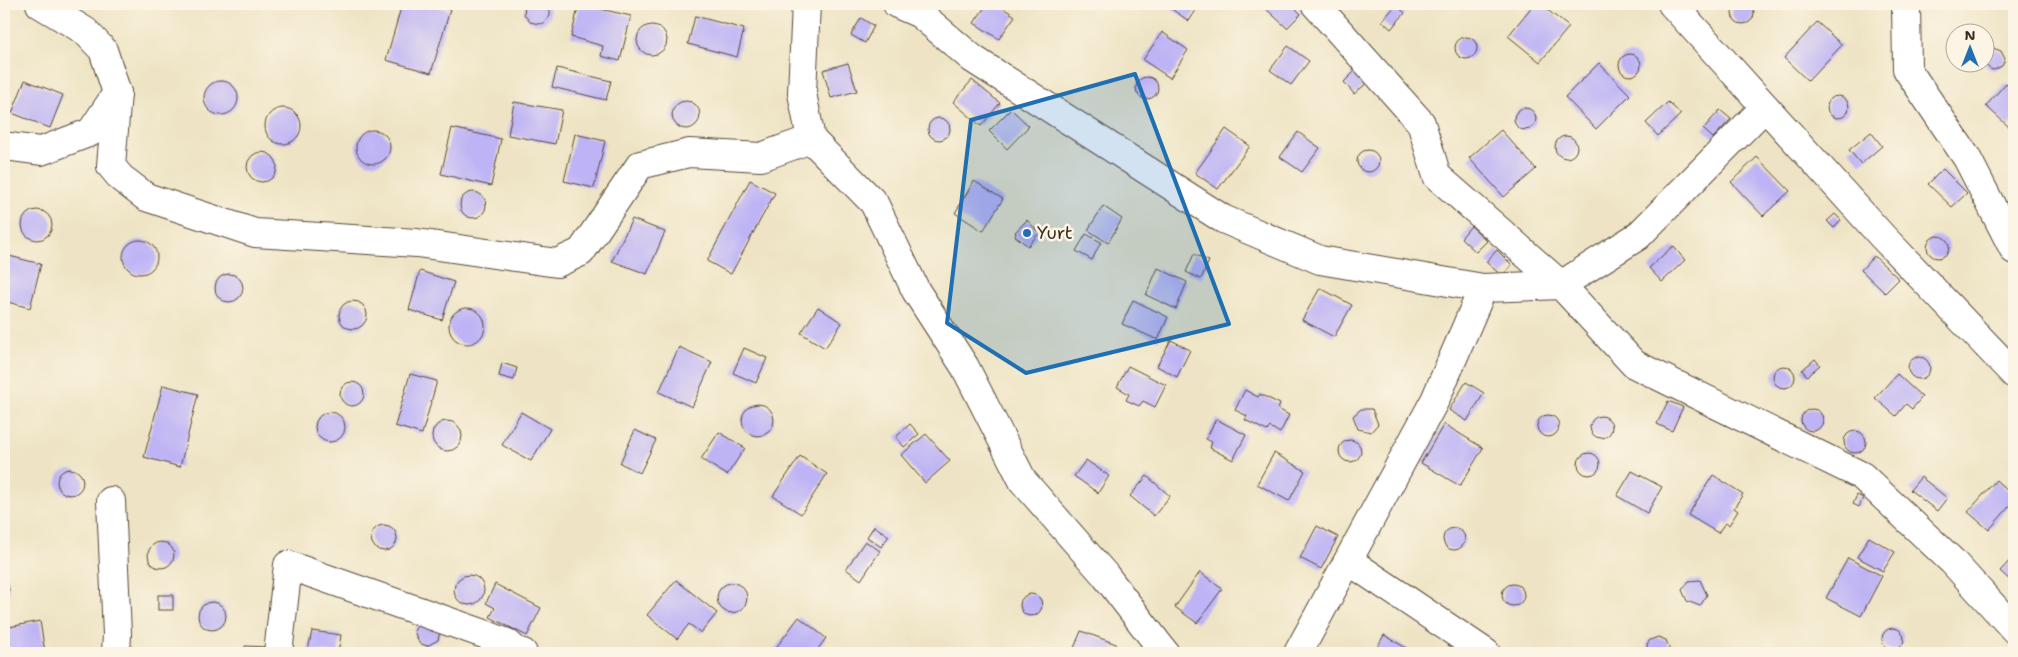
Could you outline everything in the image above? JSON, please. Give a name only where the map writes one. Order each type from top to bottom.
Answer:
[{"type":"street","points":[[40,4],[85,31],[103,50],[117,93],[112,166],[121,178],[146,197],[255,233],[417,242],[557,263],[581,252],[640,165],[689,153],[761,157],[811,139]]},
{"type":"street","points":[[806,4],[802,93],[811,139],[874,203],[916,292],[964,367],[1023,481],[1105,575],[1165,653]]},
{"type":"street","points":[[897,4],[920,14],[973,59],[1223,218],[1320,260],[1483,288],[1560,285],[1638,236],[1765,108]]},
{"type":"street","points":[[1315,4],[1422,123],[1437,176],[1560,285],[1634,364],[1862,476],[1952,560],[2014,629]]},
{"type":"street","points":[[1672,4],[1882,236],[2014,374]]},
{"type":"street","points":[[1906,4],[1907,69],[1967,158],[2014,250]]},
{"type":"street","points":[[4,146],[42,151],[91,132],[117,93]]},
{"type":"street","points":[[1298,653],[1435,400],[1483,288]]},
{"type":"street","points":[[111,501],[117,634],[116,653]]},
{"type":"street","points":[[1348,561],[1486,653]]},
{"type":"street","points":[[278,653],[288,566],[487,635],[507,643],[516,651],[523,653]]},
{"type":"highlighted area","points":[[1135,74],[1229,324],[1026,373],[947,323],[971,120]]},
{"type":"building","points":[[1743,2],[1751,5],[1754,13],[1751,21],[1743,24],[1735,21],[1732,13],[1735,5]]},
{"type":"building","points":[[402,4],[429,4],[450,10],[431,73],[386,60]]},
{"type":"building","points":[[525,4],[550,4],[550,16],[544,23],[530,22],[524,14]]},
{"type":"building","points":[[579,4],[631,16],[620,61],[601,56],[603,46],[571,37]]},
{"type":"building","points":[[987,4],[997,4],[1015,16],[999,39],[974,23]]},
{"type":"building","points":[[1164,4],[1200,4],[1189,21]]},
{"type":"building","points":[[1267,4],[1291,4],[1301,14],[1287,28],[1264,7]]},
{"type":"building","points":[[1534,4],[1540,4],[1569,27],[1540,62],[1508,36]]},
{"type":"building","points":[[1396,5],[1405,13],[1391,29],[1382,21]]},
{"type":"building","points":[[695,16],[744,29],[737,57],[688,44]]},
{"type":"building","points":[[861,18],[874,26],[865,43],[851,35]]},
{"type":"building","points":[[1817,22],[1842,45],[1808,81],[1784,58]]},
{"type":"building","points":[[652,25],[663,29],[667,40],[663,51],[652,55],[641,51],[637,40],[641,29]]},
{"type":"building","points":[[1162,32],[1188,50],[1170,78],[1143,60]]},
{"type":"building","points":[[1466,37],[1474,40],[1477,48],[1474,56],[1466,59],[1458,56],[1455,48],[1458,40]]},
{"type":"building","points":[[1288,46],[1309,61],[1291,85],[1270,70]]},
{"type":"building","points":[[1996,49],[2001,51],[2005,59],[2002,66],[1996,69]]},
{"type":"building","points":[[1630,54],[1638,57],[1641,65],[1638,73],[1630,76],[1622,73],[1619,65],[1622,57]]},
{"type":"building","points":[[848,63],[857,91],[831,98],[823,70]]},
{"type":"building","points":[[1599,63],[1630,95],[1596,129],[1565,97]]},
{"type":"building","points":[[557,68],[611,81],[606,100],[552,87]]},
{"type":"building","points":[[1356,70],[1367,83],[1354,94],[1344,82]]},
{"type":"building","points":[[1147,77],[1155,80],[1158,88],[1155,96],[1147,99],[1139,96],[1136,88],[1139,80]]},
{"type":"building","points":[[25,80],[63,95],[50,128],[12,113]]},
{"type":"building","points":[[972,80],[1000,103],[981,126],[953,102]]},
{"type":"building","points":[[221,81],[228,82],[233,86],[237,91],[237,105],[233,110],[228,114],[221,115],[214,114],[209,110],[205,105],[204,98],[205,91],[209,86],[214,82]]},
{"type":"building","points":[[2006,83],[2014,90],[2014,120],[2009,127],[1986,106]]},
{"type":"building","points":[[1838,96],[1846,99],[1849,107],[1846,115],[1838,118],[1830,115],[1827,107],[1830,99]]},
{"type":"building","points":[[686,101],[696,105],[700,115],[696,125],[686,129],[676,125],[672,115],[676,105]]},
{"type":"building","points":[[514,102],[562,110],[555,144],[508,135]]},
{"type":"building","points":[[1668,102],[1681,114],[1658,136],[1646,123]]},
{"type":"building","points":[[283,108],[295,114],[301,126],[295,138],[283,144],[271,138],[265,126],[271,114]]},
{"type":"building","points":[[1525,108],[1533,111],[1536,119],[1533,127],[1525,130],[1517,127],[1514,119],[1517,111]]},
{"type":"building","points":[[1011,109],[1029,126],[1007,149],[989,131]]},
{"type":"building","points":[[1720,110],[1731,119],[1713,138],[1703,129]]},
{"type":"building","points":[[939,118],[947,121],[950,129],[947,137],[939,140],[931,137],[928,129],[931,121]]},
{"type":"building","points":[[452,128],[501,139],[491,186],[441,174]]},
{"type":"building","points":[[1226,129],[1250,146],[1218,189],[1195,173]]},
{"type":"building","points":[[373,130],[385,135],[390,147],[385,159],[373,164],[361,159],[356,147],[361,135]]},
{"type":"building","points":[[1501,130],[1536,169],[1504,197],[1469,158]]},
{"type":"building","points":[[1298,132],[1320,148],[1302,172],[1280,157]]},
{"type":"building","points":[[1871,132],[1882,146],[1861,164],[1849,150]]},
{"type":"building","points":[[575,134],[605,141],[594,188],[564,181]]},
{"type":"building","points":[[1566,136],[1574,139],[1577,147],[1574,155],[1566,158],[1558,155],[1555,147],[1558,139]]},
{"type":"building","points":[[1368,150],[1376,153],[1379,161],[1376,169],[1368,172],[1360,169],[1357,161],[1360,153]]},
{"type":"building","points":[[262,152],[273,156],[277,167],[273,178],[262,182],[251,178],[247,167],[251,156]]},
{"type":"building","points":[[1757,157],[1790,191],[1763,216],[1731,182]]},
{"type":"building","points":[[1943,169],[1967,193],[1952,207],[1928,184]]},
{"type":"building","points":[[750,180],[775,193],[731,274],[707,261]]},
{"type":"building","points":[[974,181],[1003,199],[983,231],[955,213]]},
{"type":"building","points":[[473,192],[482,196],[486,205],[482,214],[473,218],[464,214],[460,205],[464,196]]},
{"type":"building","points":[[1103,206],[1122,219],[1108,243],[1088,230]]},
{"type":"building","points":[[37,210],[48,214],[52,225],[48,236],[37,240],[26,236],[22,225],[26,214]]},
{"type":"building","points":[[1835,214],[1841,220],[1834,228],[1827,221]]},
{"type":"building","points":[[632,219],[665,232],[647,274],[612,261]]},
{"type":"building","name":"Yurt","points":[[1027,220],[1039,233],[1028,246],[1015,236],[1015,232]]},
{"type":"building","points":[[1471,226],[1487,241],[1476,252],[1461,238]]},
{"type":"building","points":[[1086,234],[1101,242],[1092,260],[1076,251]]},
{"type":"building","points":[[1938,236],[1946,239],[1949,247],[1946,255],[1938,258],[1930,255],[1927,247],[1930,239]]},
{"type":"building","points":[[140,240],[152,245],[157,257],[152,269],[140,274],[128,269],[123,257],[128,245]]},
{"type":"building","points":[[1673,246],[1685,260],[1662,282],[1649,268]]},
{"type":"building","points":[[1497,250],[1512,265],[1502,276],[1486,262]]},
{"type":"building","points":[[1194,254],[1209,261],[1201,279],[1186,272]]},
{"type":"building","points":[[5,255],[41,264],[30,308],[4,301]]},
{"type":"building","points":[[1874,256],[1899,279],[1885,293],[1861,270]]},
{"type":"building","points":[[1158,268],[1187,282],[1176,309],[1146,295]]},
{"type":"building","points":[[420,271],[454,282],[442,320],[409,310]]},
{"type":"building","points":[[229,274],[239,278],[243,288],[239,298],[229,302],[219,298],[215,288],[219,278]]},
{"type":"building","points":[[1320,288],[1352,305],[1334,337],[1302,320]]},
{"type":"building","points":[[1133,300],[1168,317],[1158,340],[1122,324]]},
{"type":"building","points":[[353,301],[363,305],[367,315],[363,325],[353,329],[343,325],[339,315],[343,305]]},
{"type":"building","points":[[818,307],[842,323],[825,348],[801,333]]},
{"type":"building","points":[[467,308],[480,313],[485,326],[480,339],[467,344],[454,339],[449,326],[454,313]]},
{"type":"building","points":[[1171,340],[1190,350],[1177,377],[1157,366]]},
{"type":"building","points":[[679,347],[712,362],[692,407],[659,392]]},
{"type":"building","points":[[744,348],[767,358],[756,383],[733,373]]},
{"type":"building","points":[[1919,357],[1927,360],[1930,368],[1927,376],[1919,379],[1911,376],[1908,368],[1911,360]]},
{"type":"building","points":[[1815,359],[1820,365],[1807,376],[1802,370]]},
{"type":"building","points":[[502,363],[517,368],[514,380],[499,376]]},
{"type":"building","points":[[1128,366],[1166,385],[1155,407],[1143,401],[1139,406],[1126,400],[1129,394],[1117,387]]},
{"type":"building","points":[[1784,366],[1792,369],[1795,377],[1792,385],[1784,388],[1776,385],[1773,377],[1776,369]]},
{"type":"building","points":[[410,374],[437,381],[422,434],[395,426]]},
{"type":"building","points":[[1897,374],[1922,397],[1912,409],[1906,404],[1896,416],[1875,398]]},
{"type":"building","points":[[352,382],[361,385],[364,394],[361,403],[352,406],[343,403],[340,394],[343,385]]},
{"type":"building","points":[[1466,382],[1484,393],[1467,421],[1449,410]]},
{"type":"building","points":[[163,385],[198,394],[180,467],[144,457]]},
{"type":"building","points":[[1245,390],[1258,397],[1260,394],[1280,404],[1278,409],[1289,415],[1280,433],[1270,427],[1267,431],[1245,420],[1247,416],[1235,410]]},
{"type":"building","points":[[1668,401],[1683,407],[1672,431],[1657,424]]},
{"type":"building","points":[[758,404],[764,405],[769,409],[773,414],[773,426],[769,431],[764,435],[758,436],[752,435],[747,431],[743,426],[742,420],[743,414],[747,409],[752,405]]},
{"type":"building","points":[[4,406],[9,407],[5,431],[4,431]]},
{"type":"building","points":[[1361,409],[1372,409],[1378,424],[1371,432],[1358,429],[1353,416]]},
{"type":"building","points":[[1812,409],[1820,412],[1823,420],[1820,428],[1812,431],[1804,428],[1801,420],[1804,412]]},
{"type":"building","points":[[330,412],[336,413],[344,421],[344,433],[336,441],[330,442],[324,441],[316,433],[315,427],[316,421],[324,413]]},
{"type":"building","points":[[521,412],[550,429],[531,461],[502,445]]},
{"type":"building","points":[[1548,415],[1556,418],[1559,426],[1556,434],[1548,437],[1540,434],[1537,426],[1540,418]]},
{"type":"building","points":[[1601,416],[1609,419],[1612,427],[1609,435],[1601,438],[1593,435],[1590,427],[1593,419]]},
{"type":"building","points":[[1216,419],[1246,435],[1233,460],[1210,448],[1212,442],[1206,439]]},
{"type":"building","points":[[447,421],[453,422],[461,430],[461,442],[453,450],[447,451],[441,450],[433,442],[432,436],[433,430],[441,422]]},
{"type":"building","points":[[910,424],[919,434],[904,447],[896,437]]},
{"type":"building","points":[[1444,424],[1483,448],[1460,486],[1421,463]]},
{"type":"building","points":[[635,430],[656,440],[640,473],[620,463]]},
{"type":"building","points":[[1855,431],[1863,434],[1866,442],[1863,450],[1855,453],[1847,450],[1844,442],[1847,434]]},
{"type":"building","points":[[719,432],[745,448],[727,475],[701,459]]},
{"type":"building","points":[[926,434],[950,461],[925,483],[901,455]]},
{"type":"building","points":[[1350,440],[1358,443],[1361,451],[1358,459],[1350,462],[1342,459],[1339,451],[1342,443]]},
{"type":"building","points":[[1274,453],[1305,471],[1289,501],[1257,484]]},
{"type":"building","points":[[1589,453],[1597,456],[1600,464],[1597,472],[1589,475],[1581,472],[1578,464],[1581,456]]},
{"type":"building","points":[[800,456],[827,474],[801,514],[773,496]]},
{"type":"building","points":[[1086,460],[1109,476],[1098,493],[1074,476]]},
{"type":"building","points":[[70,469],[79,473],[83,482],[79,491],[70,495],[61,491],[57,482],[61,473]]},
{"type":"building","points":[[1632,471],[1662,487],[1647,513],[1617,496]]},
{"type":"building","points":[[1713,475],[1743,494],[1734,508],[1738,511],[1729,525],[1725,523],[1718,533],[1688,515]]},
{"type":"building","points":[[1147,476],[1170,496],[1154,516],[1130,496]]},
{"type":"building","points":[[1921,477],[1947,498],[1937,511],[1910,490]]},
{"type":"building","points":[[1996,480],[2014,497],[2014,501],[1989,530],[1968,512]]},
{"type":"building","points":[[1857,495],[1863,498],[1859,507],[1853,504]]},
{"type":"building","points":[[384,525],[393,529],[397,538],[393,547],[384,551],[375,547],[371,538],[375,529]]},
{"type":"building","points":[[874,526],[889,536],[881,547],[867,537]]},
{"type":"building","points":[[1317,526],[1338,537],[1321,569],[1300,558]]},
{"type":"building","points":[[1454,528],[1462,531],[1465,539],[1462,547],[1454,550],[1446,547],[1443,539],[1446,531]]},
{"type":"building","points":[[1869,537],[1895,552],[1883,571],[1857,557]]},
{"type":"building","points":[[865,541],[880,551],[861,580],[846,569]]},
{"type":"building","points":[[161,542],[170,546],[174,555],[170,564],[161,568],[152,564],[148,555],[152,546]]},
{"type":"building","points":[[2014,556],[2014,584],[2000,571]]},
{"type":"building","points":[[1848,558],[1882,576],[1861,616],[1826,598]]},
{"type":"building","points":[[1200,572],[1222,589],[1197,623],[1175,607]]},
{"type":"building","points":[[469,575],[479,580],[484,590],[479,600],[469,605],[459,600],[454,590],[459,580]]},
{"type":"building","points":[[4,578],[7,581],[9,590],[4,600]]},
{"type":"building","points":[[676,580],[717,613],[701,633],[689,624],[677,639],[647,615]]},
{"type":"building","points":[[1700,580],[1707,595],[1700,606],[1687,601],[1682,590],[1689,581]]},
{"type":"building","points":[[732,583],[743,587],[747,598],[743,609],[732,613],[721,609],[717,598],[721,587]]},
{"type":"building","points":[[495,584],[541,608],[527,636],[490,617],[495,608],[486,603]]},
{"type":"building","points":[[1513,584],[1521,587],[1524,595],[1521,603],[1513,606],[1505,603],[1502,595],[1505,587]]},
{"type":"building","points":[[1031,594],[1039,597],[1042,605],[1039,613],[1031,616],[1023,613],[1020,605],[1023,597]]},
{"type":"building","points":[[158,595],[173,595],[173,610],[158,610]]},
{"type":"building","points":[[212,602],[222,606],[226,616],[222,626],[212,630],[202,626],[198,616],[202,606]]},
{"type":"building","points":[[799,617],[826,638],[815,653],[772,653]]},
{"type":"building","points":[[40,621],[45,652],[4,653],[4,628]]},
{"type":"building","points":[[418,624],[440,632],[438,640],[427,646],[419,643],[414,631]]},
{"type":"building","points":[[1893,628],[1901,631],[1904,639],[1901,647],[1893,650],[1885,647],[1882,639],[1885,631]]},
{"type":"building","points":[[312,631],[341,635],[338,653],[308,650]]},
{"type":"building","points":[[1081,631],[1116,644],[1113,653],[1072,653]]},
{"type":"building","points":[[1384,635],[1415,653],[1374,653]]},
{"type":"building","points":[[1658,637],[1666,640],[1669,648],[1668,653],[1648,653],[1647,644],[1650,640]]},
{"type":"building","points":[[245,646],[269,647],[267,653],[244,653]]},
{"type":"place","name":"Yurt","points":[[1027,233]]}]
